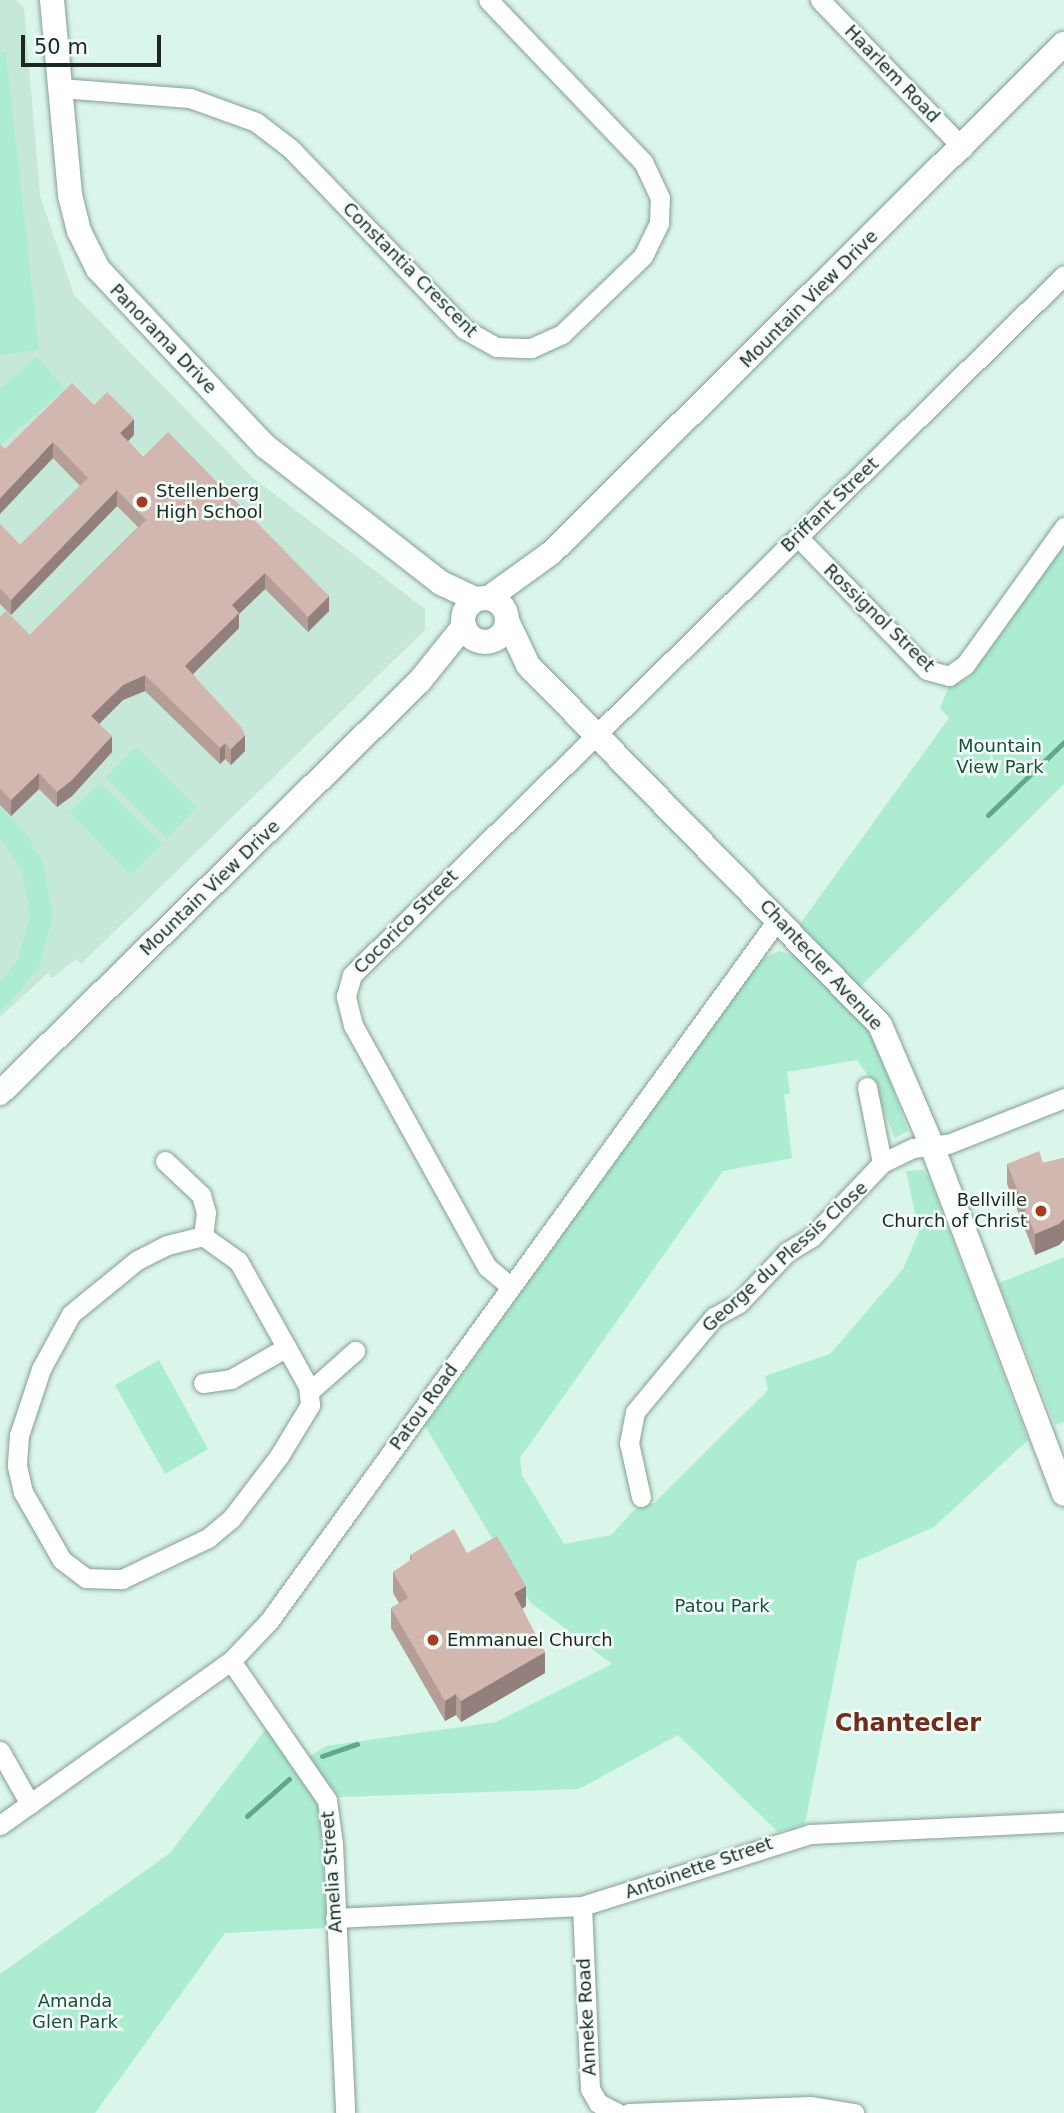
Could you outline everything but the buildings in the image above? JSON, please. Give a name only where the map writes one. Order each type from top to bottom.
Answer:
[{"type":"street","name":"Panorama Drive","points":[[52,0],[74,213],[87,248],[112,287],[265,446],[442,583],[484,612],[474,639],[484,642]]},
{"type":"street","name":"Constantia Crescent","points":[[60,88],[190,98],[256,122],[291,149],[464,329],[496,348],[531,348],[562,334],[643,256],[659,223],[660,198],[643,162],[488,0]]},
{"type":"street","name":"Haarlem Road","points":[[820,0],[963,148]]},
{"type":"street","name":"Mountain View Drive","points":[[0,1093],[419,682],[484,612],[551,552],[963,148],[1064,44]]},
{"type":"street","name":"Briffant Street","points":[[597,734],[1063,280]]},
{"type":"street","name":"Rossignol Street","points":[[798,537],[927,670],[948,676],[965,665],[1064,527]]},
{"type":"street","name":"Chantecler Avenue","points":[[484,612],[528,665],[880,1025],[932,1146],[1064,1494]]},
{"type":"street","name":"Mountain View Drive","points":[[419,682],[484,642]]},
{"type":"street","name":"Chantecler Avenue","points":[[484,642],[503,656],[528,665]]},
{"type":"street","name":"Cocorico Street","points":[[511,1287],[487,1267],[353,1025],[346,996],[359,967],[597,734]]},
{"type":"street","name":"Patou Road","points":[[0,1825],[231,1661],[270,1621],[778,919]]},
{"type":"street","points":[[867,1087],[882,1163]]},
{"type":"street","name":"George du Plessis Close","points":[[641,1497],[629,1443],[640,1402],[715,1317],[739,1303],[787,1252],[811,1237],[882,1163],[914,1148],[932,1146],[1064,1098]]},
{"type":"street","points":[[165,1161],[201,1195],[206,1212],[203,1236]]},
{"type":"street","points":[[203,1236],[238,1261],[309,1392],[307,1413],[231,1519],[169,1560],[110,1581],[86,1578],[62,1560],[23,1492],[9,1433],[71,1314],[136,1261],[167,1245],[203,1236]]},
{"type":"street","points":[[203,1383],[231,1379],[287,1348]]},
{"type":"street","points":[[309,1392],[355,1351]]},
{"type":"street","name":"Amelia Street","points":[[231,1661],[327,1800],[345,2113]]},
{"type":"street","points":[[0,1751],[30,1804]]},
{"type":"street","name":"Antoinette Street","points":[[335,1918],[582,1906],[810,1834],[1064,1822]]},
{"type":"street","name":"Anneke Road","points":[[582,1906],[590,2089],[598,2103],[618,2113]]},
{"type":"street","points":[[629,2113],[810,2106],[854,2113]]},
{"type":"shaded area","name":"Stellenberg High School","points":[[0,0],[16,0],[24,8],[40,196],[74,295],[252,477],[425,609],[425,630],[81,964],[76,959],[52,978],[48,973],[0,1017]]},
{"type":"green space","points":[[6,52],[39,350],[0,355],[0,53]]},
{"type":"green space","points":[[37,357],[65,389],[0,445],[0,389]]},
{"type":"green space","name":"Mountain View Park","points":[[1064,545],[1064,784],[860,987],[800,924],[949,718],[940,708],[948,688],[969,678]]},
{"type":"green space","points":[[136,747],[197,807],[167,838],[106,777]]},
{"type":"green space","points":[[100,783],[162,844],[131,874],[70,812]]},
{"type":"green space","points":[[0,806],[23,830],[43,862],[53,916],[38,970],[0,1012],[0,983],[18,959],[30,915],[22,870],[0,839]]},
{"type":"green space","name":"Patou Park","points":[[779,951],[797,957],[873,1036],[908,1131],[895,1138],[870,1078],[857,1060],[787,1072],[790,1093],[784,1095],[792,1158],[723,1171],[520,1458],[522,1475],[564,1544],[611,1535],[635,1509],[654,1503],[768,1390],[765,1376],[830,1354],[903,1269],[919,1232],[906,1171],[922,1170],[929,1178],[1028,1440],[934,1527],[857,1561],[805,1824],[778,1832],[678,1735],[579,1789],[339,1797],[309,1757],[326,1746],[496,1722],[612,1664],[530,1602],[425,1426],[760,960]]},
{"type":"green space","points":[[1064,1257],[1064,1422],[1055,1425],[999,1283]]},
{"type":"green space","points":[[159,1360],[208,1449],[165,1474],[115,1385]]},
{"type":"green space","name":"Amanda Glen Park","points":[[266,1729],[319,1807],[327,1928],[225,1933],[95,2113],[0,2113],[0,1974],[170,1853]]},
{"type":"waterway","points":[[988,815],[1064,742]]},
{"type":"waterway","points":[[322,1756],[357,1744]]},
{"type":"waterway","points":[[247,1816],[289,1779]]},
{"type":"place","name":"Stellenberg High School","points":[[142,502]]},
{"type":"place","name":"Bellville Church of Christ","points":[[1041,1211]]},
{"type":"place","name":"Emmanuel Church","points":[[433,1640]]},
{"type":"district","name":"Chantecler","points":[[908,1724]]}]
